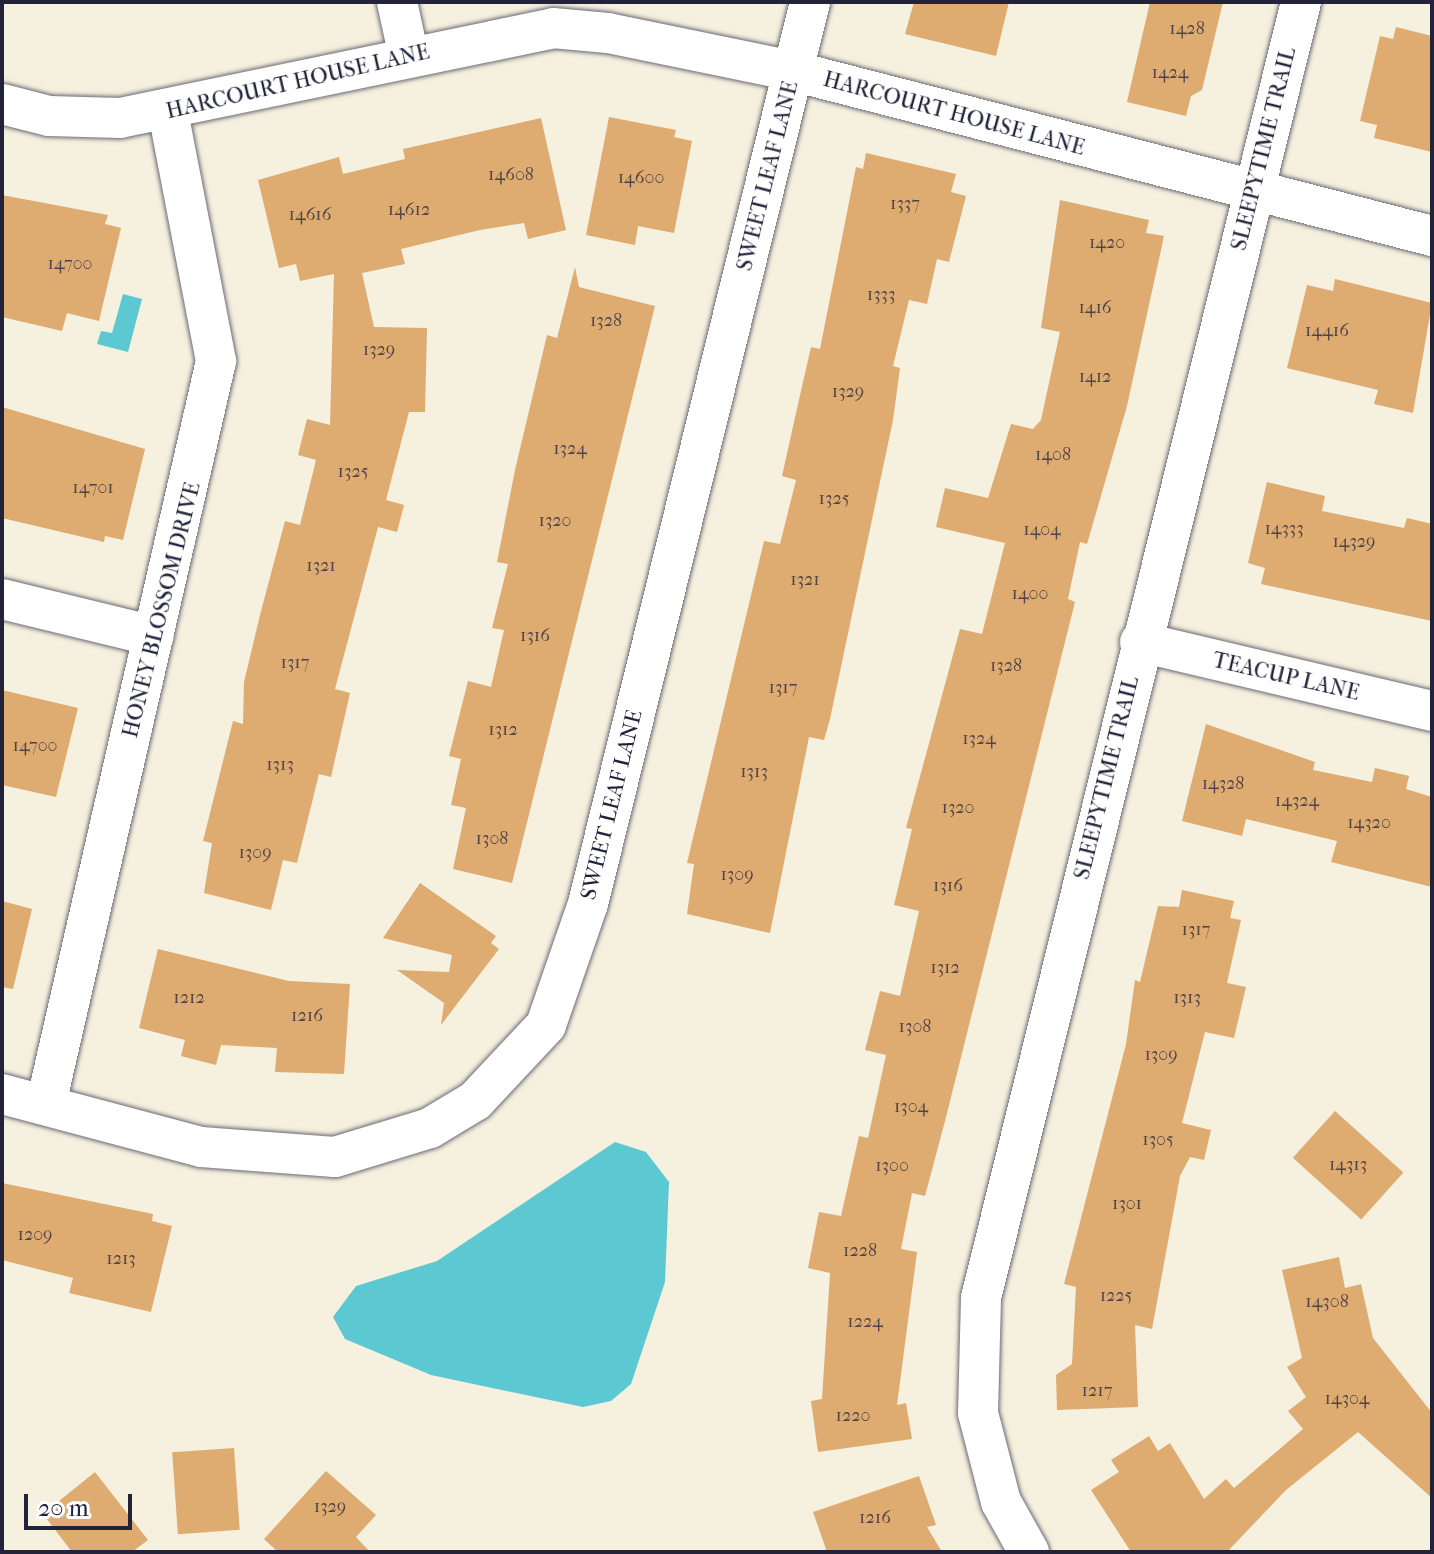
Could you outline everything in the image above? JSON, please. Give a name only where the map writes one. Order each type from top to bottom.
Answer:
[{"type":"street","points":[[397,2],[409,57]]},
{"type":"street","name":"SWEET LEAF LANE","points":[[2,1094],[201,1147],[335,1157],[416,1134],[475,1101],[546,1025],[588,904],[810,2]]},
{"type":"street","name":"SLEEPYTIME TRAIL","points":[[1029,1552],[986,1456],[975,1340],[1140,642],[1301,2]]},
{"type":"street","name":"HARCOURT HOUSE LANE","points":[[2,104],[49,116],[168,112],[553,28],[793,71],[1432,236]]},
{"type":"street","name":"HONEY BLOSSOM DRIVE","points":[[46,1104],[216,361],[168,112]]},
{"type":"street","points":[[2,599],[154,636]]},
{"type":"street","name":"TEACUP LANE","points":[[1140,642],[1432,711]]},
{"type":"water","points":[[123,294],[142,299],[128,352],[97,344],[101,331],[112,333]]},
{"type":"water","points":[[615,1142],[646,1152],[669,1182],[665,1282],[631,1384],[611,1401],[583,1407],[431,1375],[345,1339],[333,1317],[356,1286],[437,1261]]},
{"type":"building","points":[[914,2],[1009,2],[996,56],[905,34]]},
{"type":"building","points":[[1150,2],[1223,2],[1202,90],[1191,96],[1186,116],[1127,102]]},
{"type":"building","points":[[1396,27],[1432,36],[1432,152],[1374,138],[1377,125],[1360,121],[1380,36],[1393,39]]},
{"type":"building","points":[[609,117],[676,130],[674,137],[692,141],[674,233],[638,226],[635,245],[586,235]]},
{"type":"building","points":[[541,118],[566,230],[528,239],[524,223],[480,230],[401,249],[405,264],[362,273],[374,327],[427,328],[425,412],[409,412],[386,500],[404,505],[397,532],[378,527],[335,689],[350,693],[331,777],[319,774],[297,863],[283,860],[271,910],[204,893],[212,843],[203,841],[233,721],[243,724],[244,682],[260,615],[285,521],[300,525],[316,460],[298,455],[307,419],[330,425],[334,274],[300,281],[296,264],[279,268],[258,180],[339,157],[343,174],[405,159],[403,149]]},
{"type":"building","points":[[866,153],[956,174],[951,192],[966,196],[949,262],[937,259],[927,304],[909,300],[893,366],[900,368],[893,420],[830,719],[824,740],[809,737],[770,933],[687,914],[694,864],[687,863],[764,541],[780,544],[796,480],[782,476],[811,347],[820,349],[856,167],[863,169]]},
{"type":"building","points":[[2,195],[108,215],[105,224],[121,228],[99,321],[67,313],[62,331],[2,317]]},
{"type":"building","points":[[1060,200],[1149,220],[1146,233],[1164,236],[1127,406],[1087,544],[1080,542],[1068,599],[1075,602],[945,1121],[925,1196],[912,1193],[901,1249],[917,1252],[897,1405],[906,1403],[912,1439],[818,1452],[811,1401],[822,1399],[830,1273],[808,1268],[819,1212],[841,1216],[859,1136],[868,1138],[886,1055],[865,1050],[880,991],[900,996],[919,911],[894,905],[912,829],[906,828],[960,629],[982,634],[1005,543],[936,527],[945,488],[988,498],[1011,424],[1033,429],[1041,420],[1060,332],[1041,328]]},
{"type":"building","points":[[575,267],[579,287],[655,306],[512,883],[453,869],[466,808],[451,805],[461,759],[449,756],[468,681],[491,687],[504,630],[492,628],[508,564],[497,562],[515,470],[547,335],[557,338]]},
{"type":"building","points":[[1335,279],[1432,303],[1413,413],[1374,404],[1378,390],[1287,368],[1307,285],[1333,291]]},
{"type":"building","points":[[2,407],[145,449],[123,540],[105,536],[104,542],[2,518]]},
{"type":"building","points":[[1267,482],[1325,496],[1322,511],[1404,528],[1407,518],[1432,524],[1432,621],[1261,584],[1265,568],[1248,563]]},
{"type":"building","points":[[2,690],[78,708],[56,797],[2,785]]},
{"type":"building","points":[[1206,724],[1315,762],[1313,770],[1372,782],[1375,768],[1409,776],[1406,789],[1432,797],[1432,887],[1331,862],[1337,841],[1246,819],[1242,836],[1182,821]]},
{"type":"building","points":[[420,883],[496,936],[491,943],[499,949],[441,1025],[444,1003],[397,970],[449,972],[452,955],[383,938]]},
{"type":"building","points":[[1182,890],[1234,901],[1230,918],[1241,920],[1227,983],[1246,987],[1234,1038],[1205,1032],[1182,1123],[1211,1130],[1204,1160],[1190,1157],[1180,1176],[1152,1329],[1135,1325],[1138,1407],[1057,1410],[1056,1375],[1072,1364],[1076,1287],[1064,1284],[1126,1044],[1135,980],[1140,982],[1158,906],[1179,907]]},
{"type":"building","points":[[2,901],[32,909],[13,989],[2,987]]},
{"type":"building","points":[[158,949],[289,981],[350,984],[344,1074],[275,1072],[277,1048],[221,1045],[216,1065],[181,1056],[185,1040],[139,1028]]},
{"type":"building","points":[[1335,1111],[1403,1173],[1361,1219],[1293,1158]]},
{"type":"building","points":[[2,1183],[153,1214],[152,1221],[172,1226],[151,1312],[69,1293],[73,1278],[2,1260]]},
{"type":"building","points":[[1339,1257],[1345,1288],[1361,1284],[1373,1338],[1432,1413],[1432,1498],[1358,1432],[1286,1490],[1227,1552],[1131,1552],[1091,1490],[1119,1472],[1111,1460],[1149,1436],[1158,1451],[1170,1443],[1204,1499],[1226,1479],[1234,1488],[1303,1429],[1288,1411],[1306,1397],[1287,1367],[1302,1358],[1282,1270]]},
{"type":"building","points":[[234,1448],[240,1530],[178,1534],[172,1452]]},
{"type":"building","points":[[326,1471],[376,1515],[356,1537],[370,1552],[278,1552],[264,1539]]},
{"type":"building","points":[[95,1472],[148,1540],[132,1552],[72,1552],[43,1514]]},
{"type":"building","points":[[919,1476],[936,1525],[927,1527],[942,1552],[827,1552],[813,1512]]}]
